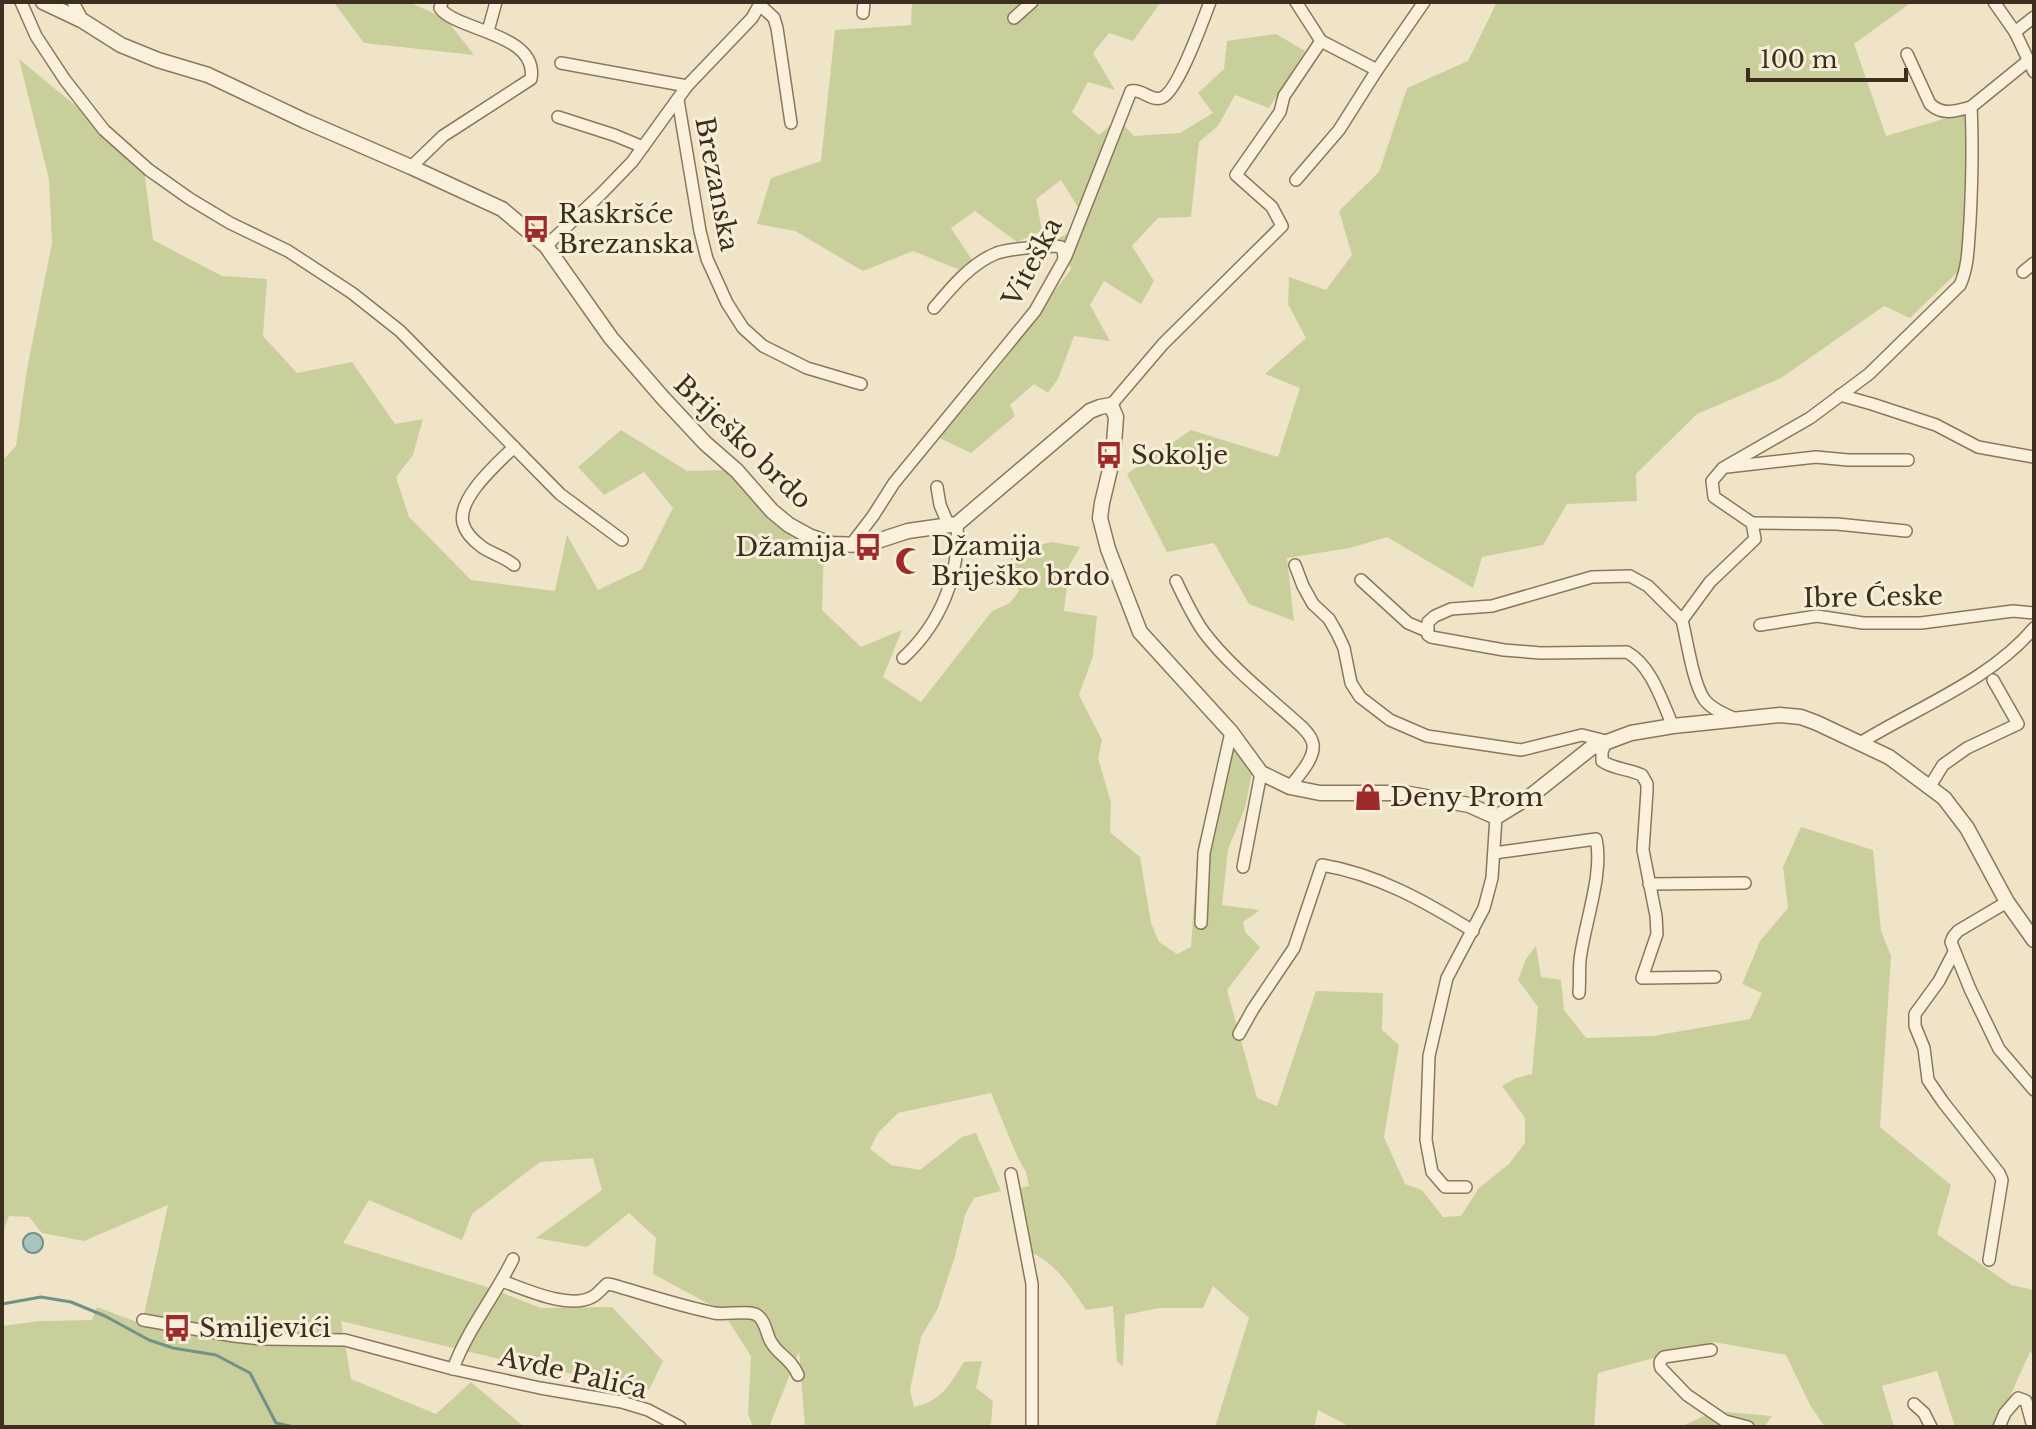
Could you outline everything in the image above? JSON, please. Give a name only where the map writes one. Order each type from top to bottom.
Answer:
[{"type":"street","points":[[21,2],[36,36],[57,69],[104,130],[149,170],[190,199],[230,223],[288,251],[352,293],[400,331],[560,494],[622,540]]},
{"type":"street","name":"Briješko brdo","points":[[43,2],[83,21],[121,45],[208,75],[502,209],[546,246],[611,338],[663,398],[789,525],[832,544],[850,546],[865,545],[908,531],[953,525]]},
{"type":"street","points":[[73,2],[83,21]]},
{"type":"street","points":[[411,167],[443,136],[531,79],[532,69],[520,50],[488,31],[446,15],[440,8],[442,2]]},
{"type":"street","points":[[488,31],[496,2]]},
{"type":"street","points":[[1014,18],[1032,2]]},
{"type":"street","name":"Viteška","points":[[850,546],[894,483],[1035,311],[1064,259],[1131,91],[1141,91],[1158,99],[1171,92],[1210,2]]},
{"type":"street","points":[[1296,2],[1321,41],[1377,70]]},
{"type":"street","points":[[1296,180],[1339,130],[1424,2]]},
{"type":"street","points":[[1907,54],[1934,108],[1951,112],[1971,107],[2032,66],[2015,32],[1994,2]]},
{"type":"street","points":[[760,3],[774,18],[777,28],[791,123]]},
{"type":"street","name":"Brezanska","points":[[546,246],[601,194],[643,147],[687,86],[752,18],[760,3]]},
{"type":"street","points":[[2015,32],[2034,17]]},
{"type":"street","points":[[953,525],[1090,411],[1111,405],[1163,344],[1282,226],[1272,207],[1236,175],[1280,112],[1284,96],[1321,41]]},
{"type":"street","name":"Brezanska","points":[[561,63],[687,86]]},
{"type":"street","name":"Brezanska","points":[[678,100],[707,259],[727,303],[743,328],[763,346],[807,368],[861,384]]},
{"type":"street","points":[[1906,531],[1837,524],[1752,523],[1714,497],[1712,481],[1723,468],[1810,418],[1869,374],[1960,285],[1967,270],[1973,151],[1971,107]]},
{"type":"street","points":[[558,117],[643,147]]},
{"type":"street","points":[[934,308],[981,261],[999,252],[1055,246],[1061,247],[1064,259]]},
{"type":"street","points":[[2023,272],[2034,263]]},
{"type":"street","points":[[1840,395],[1936,425],[1978,447],[2034,457]]},
{"type":"street","points":[[1111,405],[1116,417],[1113,457],[1100,518],[1108,549],[1140,632],[1231,732],[1261,773],[1290,787],[1320,793],[1404,793],[1469,805],[1496,817]]},
{"type":"street","points":[[514,447],[472,492],[463,516],[463,523],[473,539],[514,565]]},
{"type":"street","points":[[1723,468],[1816,457],[1908,460]]},
{"type":"street","points":[[903,658],[931,626],[945,601],[953,574],[958,545],[953,525],[940,505],[937,487]]},
{"type":"street","points":[[1682,620],[1710,582],[1755,539],[1752,523]]},
{"type":"street","points":[[1295,565],[1313,604],[1329,619],[1344,648],[1351,683],[1360,697],[1390,720],[1427,736],[1521,750],[1582,735],[1606,741]]},
{"type":"street","points":[[1427,631],[1431,618],[1451,609],[1492,606],[1592,577],[1630,576],[1648,586],[1682,620],[1703,698],[1736,719]]},
{"type":"street","points":[[1361,580],[1408,623],[1427,631],[1431,637],[1541,653],[1627,652],[1650,676],[1673,726]]},
{"type":"street","points":[[1176,581],[1204,632],[1309,735],[1314,745],[1312,754],[1290,787]]},
{"type":"street","name":"Ibre Ćeske","points":[[1760,625],[1817,616],[1863,623],[1921,623],[2013,611],[2034,613]]},
{"type":"street","points":[[1860,743],[1994,664],[2011,652],[2034,628]]},
{"type":"street","points":[[1930,786],[1943,765],[1967,748],[2018,724],[1993,680]]},
{"type":"street","points":[[1496,817],[1532,795],[1591,748],[1606,741],[1673,726],[1780,715],[1801,717],[1889,757],[1944,798],[1967,828],[2007,902],[2034,940]]},
{"type":"street","points":[[1201,923],[1204,853],[1231,732]]},
{"type":"street","points":[[1606,741],[1602,752],[1604,764],[1642,775],[1647,784],[1643,850],[1657,934],[1642,978],[1715,977]]},
{"type":"street","points":[[1243,867],[1261,773]]},
{"type":"street","points":[[1466,1187],[1445,1187],[1432,1172],[1426,1140],[1429,1056],[1447,978],[1484,908],[1492,878],[1496,817]]},
{"type":"street","points":[[1494,853],[1596,839],[1599,848],[1580,959],[1579,993]]},
{"type":"street","points":[[1239,1034],[1294,948],[1322,865],[1348,869],[1385,883],[1473,931]]},
{"type":"street","points":[[1649,884],[1745,883]]},
{"type":"street","points":[[2007,902],[1958,931],[1951,942],[1999,1049],[2034,1090]]},
{"type":"street","points":[[1954,952],[1914,1020],[1924,1048],[1928,1080],[2002,1180],[1989,1260]]},
{"type":"street","points":[[1011,1174],[1032,1284],[1032,1427]]},
{"type":"street","name":"Avde Palića","points":[[453,1369],[458,1354],[513,1259]]},
{"type":"street","points":[[502,1281],[550,1298],[579,1301],[592,1298],[607,1284],[718,1313],[757,1315],[769,1340],[794,1364],[798,1375]]},
{"type":"street","name":"Avde Palića","points":[[143,1320],[248,1337],[345,1340],[453,1369],[622,1402],[648,1410],[680,1427]]},
{"type":"street","points":[[1711,1350],[1664,1357],[1659,1364],[1687,1395],[1725,1421],[1748,1427]]},
{"type":"street","points":[[1999,1427],[2005,1413],[2018,1398],[2026,1401],[2033,1427]]},
{"type":"street","points":[[1914,1404],[1924,1413],[1931,1427]]},
{"type":"green space","points":[[330,2],[409,2],[446,19],[474,55],[364,43],[335,4]]},
{"type":"green space","points":[[912,2],[1161,2],[1133,41],[1109,33],[1093,53],[1115,90],[1088,82],[1072,112],[1099,135],[1118,119],[1134,136],[1180,133],[1213,113],[1198,93],[1224,69],[1227,41],[1276,34],[1305,51],[1269,108],[1235,95],[1218,126],[1199,142],[1191,217],[1158,218],[1132,246],[1154,281],[1141,304],[1104,281],[1090,305],[1110,341],[1074,336],[1058,379],[1048,393],[1034,384],[1010,405],[1015,416],[971,453],[927,432],[956,418],[998,368],[1071,269],[1058,239],[1080,226],[1081,212],[1061,180],[1036,199],[1042,231],[1017,242],[975,211],[951,228],[972,260],[960,270],[913,251],[863,271],[795,231],[757,224],[771,178],[821,161],[835,30],[911,25]]},
{"type":"green space","points":[[1497,2],[1912,2],[1854,44],[1886,136],[1964,113],[1969,174],[1965,265],[1910,318],[1884,306],[1781,378],[1697,414],[1636,474],[1637,501],[1567,504],[1543,545],[1482,557],[1473,588],[1387,537],[1350,548],[1287,558],[1294,621],[1249,604],[1214,543],[1167,552],[1127,474],[1191,430],[1278,457],[1300,388],[1265,374],[1306,338],[1288,304],[1289,277],[1326,290],[1352,255],[1339,211],[1379,172],[1407,88],[1468,61]]},
{"type":"green space","points":[[19,59],[105,130],[144,169],[153,240],[222,276],[267,279],[263,336],[297,373],[352,362],[395,424],[423,419],[413,455],[396,477],[409,517],[471,580],[555,591],[567,535],[598,590],[642,569],[673,508],[644,472],[604,495],[578,467],[621,430],[687,471],[736,470],[824,548],[822,610],[861,647],[902,630],[883,677],[921,702],[992,611],[1010,603],[1019,591],[1009,552],[1052,542],[1080,547],[1069,566],[1064,611],[1097,616],[1093,656],[1079,695],[1102,740],[1098,758],[1111,803],[1110,832],[1140,857],[1151,923],[1159,942],[1177,954],[1191,947],[1198,845],[1229,737],[1253,768],[1245,808],[1228,849],[1222,905],[1260,910],[1243,922],[1245,932],[1260,947],[1227,990],[1257,1098],[1277,1106],[1316,991],[1383,993],[1382,1030],[1399,1045],[1384,1137],[1405,1184],[1422,1190],[1443,1217],[1461,1216],[1479,1188],[1509,1164],[1525,1143],[1525,1118],[1502,1086],[1532,1074],[1538,1007],[1518,980],[1526,959],[1536,946],[1541,977],[1561,980],[1564,1010],[1586,1038],[1653,1036],[1750,1019],[1762,993],[1742,984],[1760,941],[1788,908],[1783,867],[1801,827],[1873,850],[1881,931],[1891,956],[1880,1127],[1951,1185],[1937,1234],[2011,1285],[2034,1290],[2034,1355],[2030,1352],[1996,1427],[1955,1427],[1937,1371],[1882,1386],[1894,1427],[1825,1427],[1810,1405],[1786,1355],[1714,1342],[1598,1373],[1594,1427],[1350,1427],[1318,1410],[1314,1427],[1215,1427],[1249,1318],[1213,1286],[1203,1308],[1159,1308],[1125,1315],[1123,1366],[1117,1362],[1113,1306],[1086,1310],[1055,1269],[1028,1250],[1021,1188],[1029,1186],[1026,1172],[991,1093],[898,1113],[878,1133],[870,1149],[891,1165],[920,1170],[962,1137],[976,1133],[1001,1191],[974,1198],[965,1215],[938,1308],[921,1337],[910,1390],[914,1407],[932,1401],[964,1362],[982,1361],[976,1388],[993,1401],[988,1427],[805,1427],[799,1352],[769,1427],[753,1427],[748,1414],[751,1356],[722,1311],[653,1274],[656,1238],[629,1213],[587,1247],[536,1238],[602,1190],[593,1158],[540,1162],[472,1214],[462,1240],[369,1200],[343,1243],[484,1286],[541,1308],[612,1307],[663,1361],[649,1390],[499,1359],[341,1321],[351,1379],[436,1414],[471,1382],[522,1425],[532,1427],[2,1427],[2,1326],[40,1321],[92,1320],[97,1307],[142,1324],[168,1205],[84,1241],[42,1233],[29,1217],[9,1216],[2,1234],[2,461],[16,446],[27,369],[52,243],[49,179]]},
{"type":"green space","points":[[1715,1411],[1772,1416],[1764,1427],[1680,1427]]},
{"type":"water","points":[[33,1233],[40,1236],[43,1243],[40,1250],[33,1253],[26,1250],[23,1243],[26,1236]]},
{"type":"waterway","points":[[2,1304],[41,1297],[71,1302],[149,1340],[173,1348],[216,1355],[250,1373],[276,1423],[294,1427]]},
{"type":"place","name":"Raskršće Brezanska","points":[[536,229]]},
{"type":"place","name":"Sokolje","points":[[1109,455]]},
{"type":"place","name":"Džamija","points":[[868,547]]},
{"type":"place","name":"Džamija Briješko brdo","points":[[909,561]]},
{"type":"place","name":"Deny Prom","points":[[1368,797]]},
{"type":"place","name":"Smiljevići","points":[[177,1328]]}]
